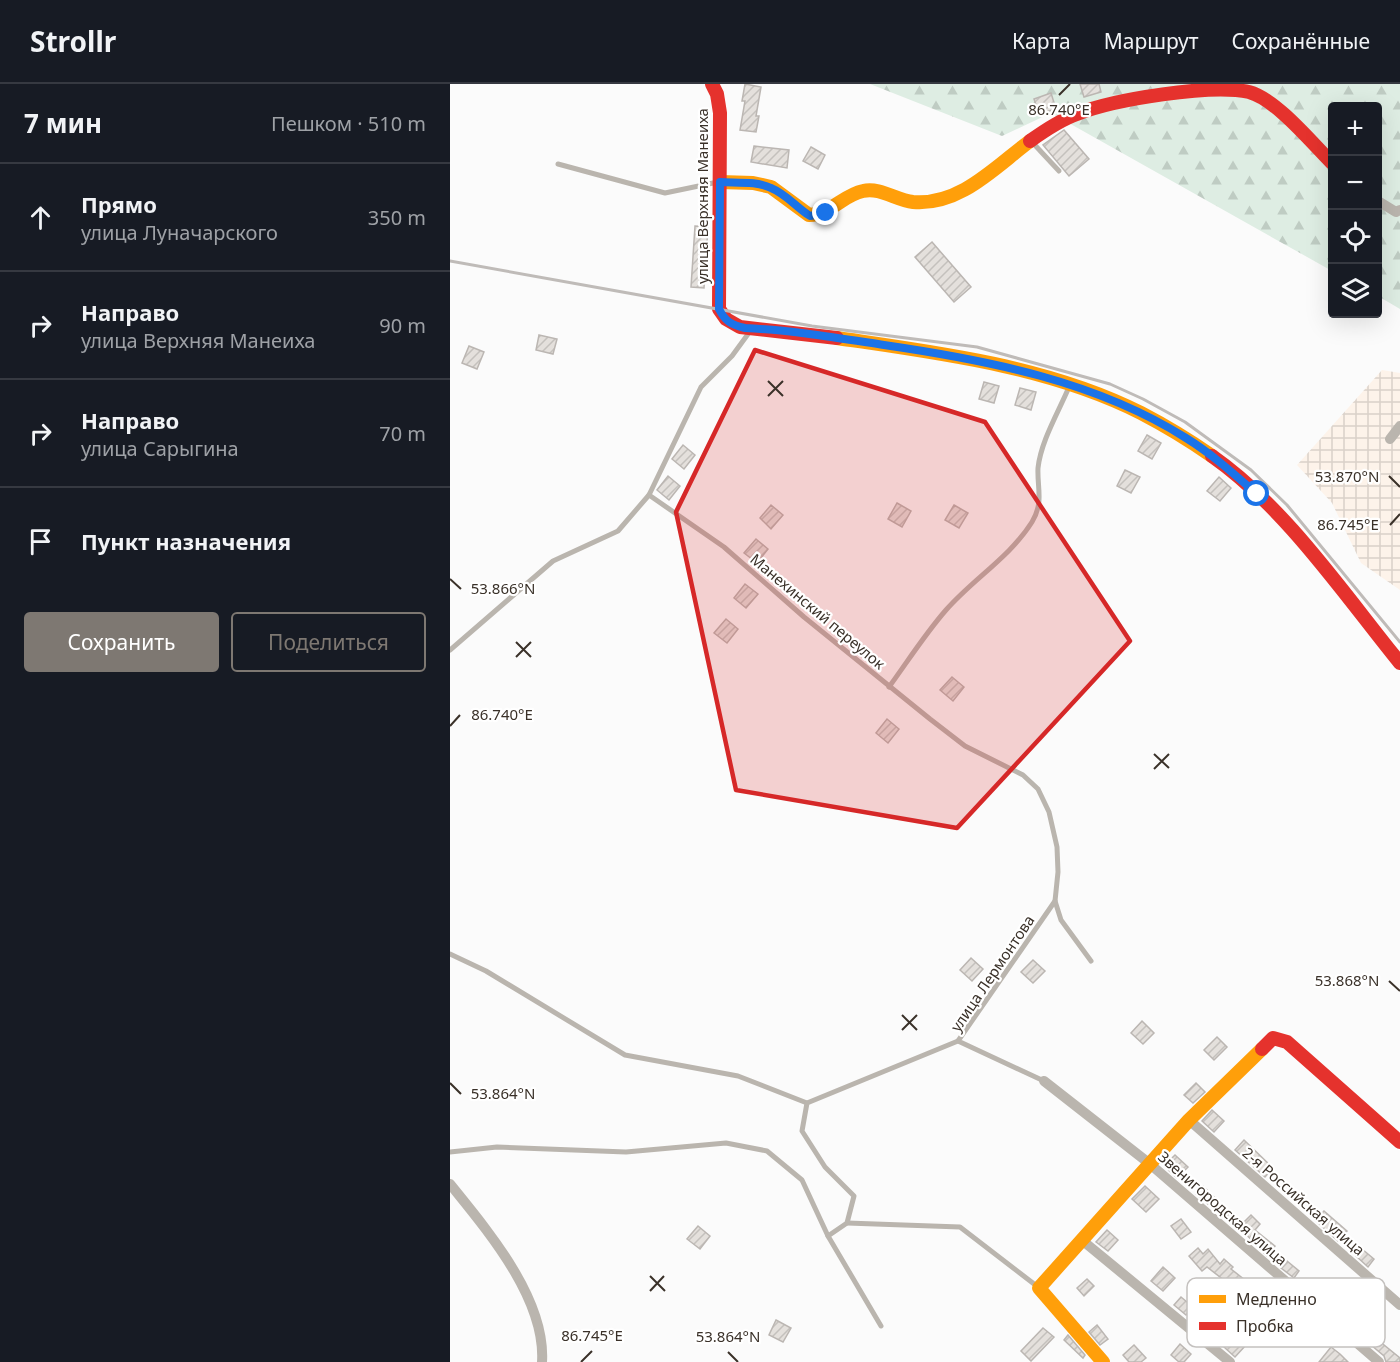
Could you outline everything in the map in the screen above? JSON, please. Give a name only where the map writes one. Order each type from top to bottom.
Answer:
[{"type":"street","name":"улица Верхняя Манеиха","points":[[712,84],[717,94],[720,113],[719,309],[724,319],[733,326],[752,328]]},
{"type":"street","points":[[720,182],[760,184],[771,188],[786,196],[810,216],[826,213],[852,195],[864,190],[913,202],[942,200],[967,188],[1031,141],[1076,113],[1115,100],[1190,87],[1223,86],[1248,91],[1277,109],[1328,159]]},
{"type":"street","points":[[1382,203],[1398,211]]},
{"type":"street","points":[[752,328],[937,353],[1022,372],[1094,393],[1151,418],[1216,458],[1257,494],[1290,528],[1400,663]]},
{"type":"street","points":[[1390,439],[1400,426]]},
{"type":"street","points":[[1103,1362],[1039,1288],[1189,1120],[1273,1038],[1287,1042],[1400,1142]]},
{"type":"street","name":"Звенигородская улица","points":[[1044,1081],[1150,1164],[1282,1278]]},
{"type":"street","name":"2-я Российская улица","points":[[1189,1120],[1369,1278]]},
{"type":"street","points":[[450,1184],[505,1257],[526,1294],[538,1322],[543,1350],[542,1362]]},
{"type":"street","points":[[1083,1241],[1187,1327]]},
{"type":"street","name":"2-я Российская улица","points":[[1385,1292],[1400,1305]]},
{"type":"street","points":[[1212,1347],[1230,1362]]},
{"type":"street","name":"Звенигородская улица","points":[[1362,1347],[1379,1362]]},
{"type":"lane","points":[[1031,141],[1059,171]]},
{"type":"lane","points":[[558,164],[665,193],[720,182]]},
{"type":"lane","points":[[450,650],[553,561],[618,531],[649,495],[701,387],[732,356],[752,328]]},
{"type":"lane","points":[[889,687],[946,610],[1016,544],[1034,519],[1040,496],[1038,468],[1044,444],[1070,385]]},
{"type":"lane","name":"Манехинский переулок","points":[[649,495],[724,547],[889,687],[901,694],[965,746],[1023,775],[1038,789],[1049,812],[1057,847],[1058,872],[1054,901]]},
{"type":"lane","points":[[1054,901],[1061,920],[1091,961]]},
{"type":"lane","name":"улица Лермонтова","points":[[1044,1081],[958,1041],[1054,901]]},
{"type":"lane","points":[[450,954],[486,971],[625,1055],[738,1076],[807,1103],[958,1041]]},
{"type":"lane","points":[[807,1103],[802,1131],[825,1167],[854,1196],[847,1222],[828,1236]]},
{"type":"lane","points":[[450,1152],[498,1147],[626,1152],[726,1143],[767,1151],[802,1180],[828,1236],[880,1326]]},
{"type":"lane","points":[[847,1222],[960,1227],[1039,1288]]},
{"type":"highlighted area","points":[[755,350],[985,422],[1130,641],[957,828],[736,790],[676,512]]},
{"type":"shaded area","points":[[1382,370],[1400,373],[1400,590],[1361,563],[1332,503],[1297,465]]},
{"type":"green space","points":[[870,84],[1400,84],[1400,309],[1382,298],[1382,102],[1328,102],[1328,269],[1051,113],[1002,136]]},
{"type":"building","points":[[745,84],[761,87],[756,132],[740,130],[745,101],[742,101]]},
{"type":"building","points":[[1080,84],[1099,84],[1101,92],[1084,97]]},
{"type":"building","points":[[1051,93],[1056,109],[1039,114],[1034,99]]},
{"type":"building","points":[[1064,130],[1089,159],[1069,176],[1043,145]]},
{"type":"building","points":[[754,146],[789,150],[787,168],[751,162]]},
{"type":"building","points":[[811,147],[825,155],[818,169],[803,161]]},
{"type":"building","points":[[695,226],[708,227],[704,288],[691,287]]},
{"type":"building","points":[[932,242],[971,287],[954,302],[915,257]]},
{"type":"building","points":[[539,335],[557,339],[553,354],[536,350]]},
{"type":"building","points":[[469,346],[484,352],[477,369],[462,363]]},
{"type":"building","points":[[984,382],[999,386],[994,403],[979,399]]},
{"type":"building","points":[[1020,388],[1036,392],[1031,410],[1015,405]]},
{"type":"building","points":[[1147,435],[1161,443],[1152,459],[1138,451]]},
{"type":"building","points":[[683,445],[695,455],[684,469],[672,459]]},
{"type":"building","points":[[1125,470],[1140,477],[1131,493],[1117,486]]},
{"type":"building","points":[[668,476],[680,486],[669,500],[657,490]]},
{"type":"building","points":[[1219,477],[1231,488],[1220,501],[1207,491]]},
{"type":"building","points":[[897,503],[911,511],[902,527],[888,519]]},
{"type":"building","points":[[771,505],[783,515],[771,529],[760,518]]},
{"type":"building","points":[[954,505],[968,513],[959,528],[945,520]]},
{"type":"building","points":[[756,539],[768,549],[757,563],[744,553]]},
{"type":"building","points":[[745,584],[758,594],[746,608],[734,598]]},
{"type":"building","points":[[726,619],[738,629],[727,643],[714,633]]},
{"type":"building","points":[[952,677],[964,687],[953,701],[940,690]]},
{"type":"building","points":[[887,719],[899,729],[888,743],[876,733]]},
{"type":"building","points":[[971,958],[983,969],[972,981],[960,970]]},
{"type":"building","points":[[1033,960],[1045,971],[1033,983],[1021,972]]},
{"type":"building","points":[[1142,1021],[1154,1033],[1143,1044],[1131,1033]]},
{"type":"building","points":[[1217,1037],[1227,1047],[1214,1060],[1204,1050]]},
{"type":"building","points":[[1196,1083],[1205,1092],[1193,1103],[1184,1095]]},
{"type":"building","points":[[1212,1110],[1224,1121],[1214,1132],[1202,1121]]},
{"type":"building","points":[[1244,1140],[1273,1168],[1265,1177],[1235,1150]]},
{"type":"building","points":[[1175,1155],[1188,1167],[1177,1178],[1164,1166]]},
{"type":"building","points":[[1145,1186],[1159,1199],[1146,1212],[1132,1199]]},
{"type":"building","points":[[1203,1186],[1215,1198],[1208,1204],[1196,1194]]},
{"type":"building","points":[[1227,1210],[1241,1224],[1236,1228],[1221,1215]]},
{"type":"building","points":[[1324,1211],[1347,1231],[1338,1241],[1315,1220]]},
{"type":"building","points":[[1251,1215],[1260,1224],[1255,1230],[1275,1246],[1267,1256],[1239,1227]]},
{"type":"building","points":[[1181,1219],[1191,1232],[1181,1239],[1171,1226]]},
{"type":"building","points":[[698,1226],[710,1236],[700,1249],[687,1239]]},
{"type":"building","points":[[1107,1230],[1118,1240],[1108,1251],[1096,1242]]},
{"type":"building","points":[[1198,1248],[1203,1254],[1208,1249],[1220,1264],[1224,1259],[1233,1267],[1231,1269],[1242,1278],[1221,1278],[1207,1267],[1202,1271],[1189,1256]]},
{"type":"building","points":[[1362,1249],[1374,1259],[1368,1267],[1356,1256]]},
{"type":"building","points":[[1287,1261],[1299,1271],[1294,1278],[1281,1268]]},
{"type":"building","points":[[1163,1267],[1175,1278],[1163,1291],[1151,1281]]},
{"type":"building","points":[[1087,1279],[1094,1286],[1084,1296],[1077,1288]]},
{"type":"building","points":[[1181,1297],[1187,1302],[1187,1314],[1186,1315],[1174,1305]]},
{"type":"building","points":[[776,1320],[791,1328],[783,1342],[769,1335]]},
{"type":"building","points":[[1097,1325],[1108,1339],[1100,1345],[1089,1332]]},
{"type":"building","points":[[1043,1328],[1054,1337],[1031,1361],[1021,1351]]},
{"type":"building","points":[[1068,1335],[1085,1355],[1083,1358],[1064,1340]]},
{"type":"building","points":[[1180,1344],[1191,1354],[1184,1362],[1179,1362],[1171,1355]]},
{"type":"building","points":[[1134,1345],[1146,1358],[1141,1362],[1129,1362],[1123,1355]]},
{"type":"building","points":[[1385,1346],[1400,1358],[1400,1362],[1386,1362],[1384,1356],[1373,1347]]},
{"type":"building","points":[[1224,1347],[1244,1347],[1235,1357]]},
{"type":"building","points":[[1331,1347],[1340,1354],[1348,1362],[1319,1362]]},
{"type":"railway","points":[[450,261],[812,326],[977,347],[1110,384],[1185,422],[1251,470],[1287,505],[1400,642]]},
{"type":"traffic: slow","points":[[720,182],[753,183],[771,187],[809,215],[824,211],[856,193],[869,190],[913,202],[930,202],[946,198],[976,183],[1030,141]]},
{"type":"traffic: slow","points":[[837,338],[953,356],[1069,384],[1141,413],[1212,456]]},
{"type":"traffic: slow","points":[[1103,1362],[1039,1288],[1189,1120],[1262,1049]]},
{"type":"traffic: jam","points":[[712,84],[717,94],[720,113],[719,309],[726,319],[740,327],[837,338]]},
{"type":"traffic: jam","points":[[1030,141],[1071,116],[1094,108],[1163,94],[1232,90],[1249,92],[1271,103],[1328,159]]},
{"type":"traffic: jam","points":[[1212,456],[1239,477],[1289,526],[1400,663]]},
{"type":"traffic: jam","points":[[1262,1049],[1273,1038],[1287,1042],[1400,1142]]},
{"type":"route","points":[[826,213],[810,216],[786,196],[760,184],[720,182],[719,309],[724,319],[733,326],[745,328],[845,339],[937,353],[1022,372],[1094,393],[1151,418],[1185,437],[1216,458],[1257,494]]}]
